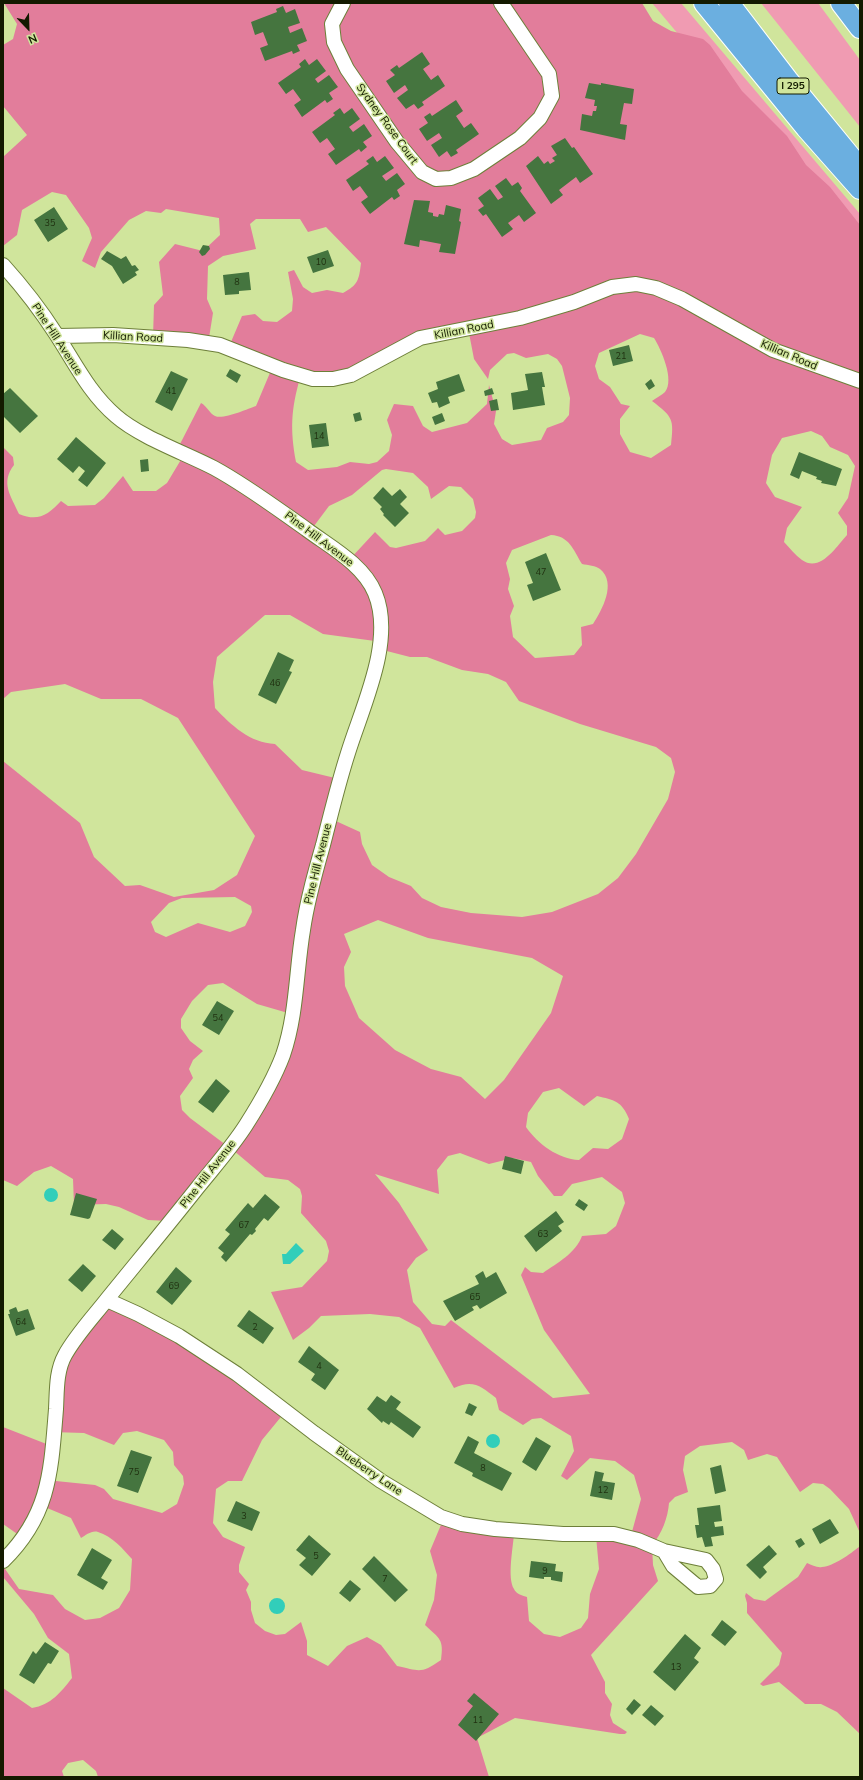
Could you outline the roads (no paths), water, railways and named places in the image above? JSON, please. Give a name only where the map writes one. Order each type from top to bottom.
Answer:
[{"type":"highway","points":[[704,3],[838,167],[860,189]]},
{"type":"highway","name":"I 295","points":[[729,3],[788,80],[860,168]]},
{"type":"highway","points":[[840,3],[860,28]]},
{"type":"street","name":"Sydney Rose Court","points":[[343,3],[332,24],[334,42],[347,69],[407,154],[422,172],[436,179],[451,178],[474,169],[520,138],[540,118],[552,96],[549,74],[501,3]]},
{"type":"street","name":"Pine Hill Avenue","points":[[3,264],[24,289],[58,336],[78,372],[96,397],[119,419],[138,431],[217,470],[252,490],[355,566],[368,580],[375,593],[382,625],[380,654],[347,756],[308,900],[300,946],[293,1012],[282,1056],[268,1087],[245,1127],[107,1300],[63,1358],[58,1372],[52,1456],[47,1489],[39,1512],[30,1530],[3,1561]]},
{"type":"street","name":"Killian Road","points":[[58,336],[113,334],[188,340],[220,345],[283,370],[313,379],[333,379],[351,375],[420,338],[520,318],[574,302],[612,287],[636,284],[656,288],[682,299],[773,350],[860,381]]},
{"type":"street","name":"Blueberry Lane","points":[[107,1300],[138,1314],[179,1336],[237,1374],[314,1433],[381,1481],[441,1517],[462,1524],[495,1529],[563,1534],[614,1534],[638,1540],[664,1551]]},
{"type":"water","points":[[48,1188],[54,1188],[58,1192],[58,1198],[54,1202],[48,1202],[44,1198],[44,1192]]},
{"type":"water","points":[[296,1243],[304,1251],[290,1264],[283,1264],[282,1254],[286,1254]]},
{"type":"water","points":[[490,1434],[496,1434],[500,1438],[500,1444],[496,1448],[490,1448],[486,1444],[486,1438]]},
{"type":"water","points":[[274,1598],[280,1598],[285,1603],[283,1612],[280,1614],[274,1614],[269,1609],[269,1603]]}]
